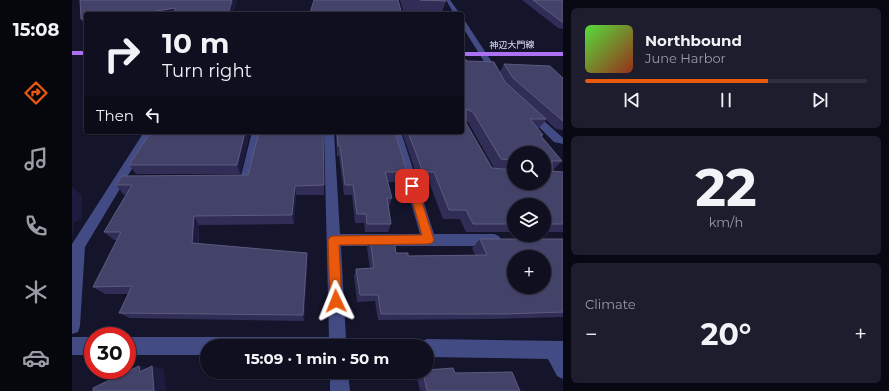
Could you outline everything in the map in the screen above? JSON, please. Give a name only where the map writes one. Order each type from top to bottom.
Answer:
[{"type":"main road","points":[[72,53],[84,53]]},
{"type":"main road","name":"神辺大門線","points":[[464,54],[563,54]]},
{"type":"street","points":[[448,0],[456,12]]},
{"type":"street","points":[[464,24],[500,81]]},
{"type":"street","points":[[526,108],[561,141]]},
{"type":"street","points":[[72,326],[75,248],[148,134]]},
{"type":"street","points":[[222,180],[246,180],[257,134]]},
{"type":"street","points":[[329,134],[339,339]]},
{"type":"street","points":[[397,134],[428,240]]},
{"type":"street","points":[[119,180],[135,180]]},
{"type":"street","points":[[333,240],[507,240]]},
{"type":"street","points":[[72,346],[84,346]]},
{"type":"street","points":[[136,346],[200,346]]},
{"type":"street","points":[[434,348],[558,350],[563,370]]},
{"type":"street","points":[[339,379],[340,391]]},
{"type":"building","points":[[80,0],[232,0],[229,12],[173,12],[176,8],[150,12],[84,12],[84,19],[81,19]]},
{"type":"building","points":[[314,0],[398,0],[401,12],[310,12]]},
{"type":"building","points":[[420,0],[445,0],[446,1]]},
{"type":"building","points":[[533,0],[563,0],[563,22],[562,22]]},
{"type":"building","points":[[464,58],[467,61],[494,62],[505,82],[546,119],[530,119],[543,135],[540,135],[549,146],[507,146],[507,159],[501,159],[473,112],[466,109],[466,123],[492,168],[507,169],[507,190],[551,190],[551,148],[562,161],[552,161],[552,171],[563,172],[563,224],[551,224],[551,198],[507,198],[507,224],[473,224],[466,210],[449,210],[434,172],[423,172],[409,134],[464,134]]},
{"type":"building","points":[[504,64],[550,66],[563,78],[563,121],[513,78]]},
{"type":"building","points":[[150,134],[245,134],[237,165],[129,165]]},
{"type":"building","points":[[258,134],[323,134],[324,185],[295,186],[292,215],[194,216],[192,243],[307,253],[303,315],[119,313],[132,286],[93,287],[121,232],[104,232],[132,185],[116,185],[122,176],[248,175]]},
{"type":"building","points":[[337,134],[396,134],[407,172],[385,172],[392,198],[387,198],[391,224],[367,224],[366,214],[357,214],[353,185],[345,185],[340,146],[338,146]]},
{"type":"building","points":[[370,239],[394,239],[396,253],[408,253],[408,256],[487,255],[480,239],[507,239],[507,242],[551,242],[551,239],[563,239],[563,312],[506,314],[381,314],[378,295],[360,295],[356,269],[374,268]]},
{"type":"building","points":[[139,366],[140,372],[152,366],[154,391],[93,391],[93,388],[112,379],[136,379],[136,367]]},
{"type":"building","points":[[453,368],[455,373],[512,372],[520,391],[427,391],[424,379],[434,379],[434,369]]},
{"type":"route","points":[[336,301],[333,240],[428,240],[412,186]]}]
